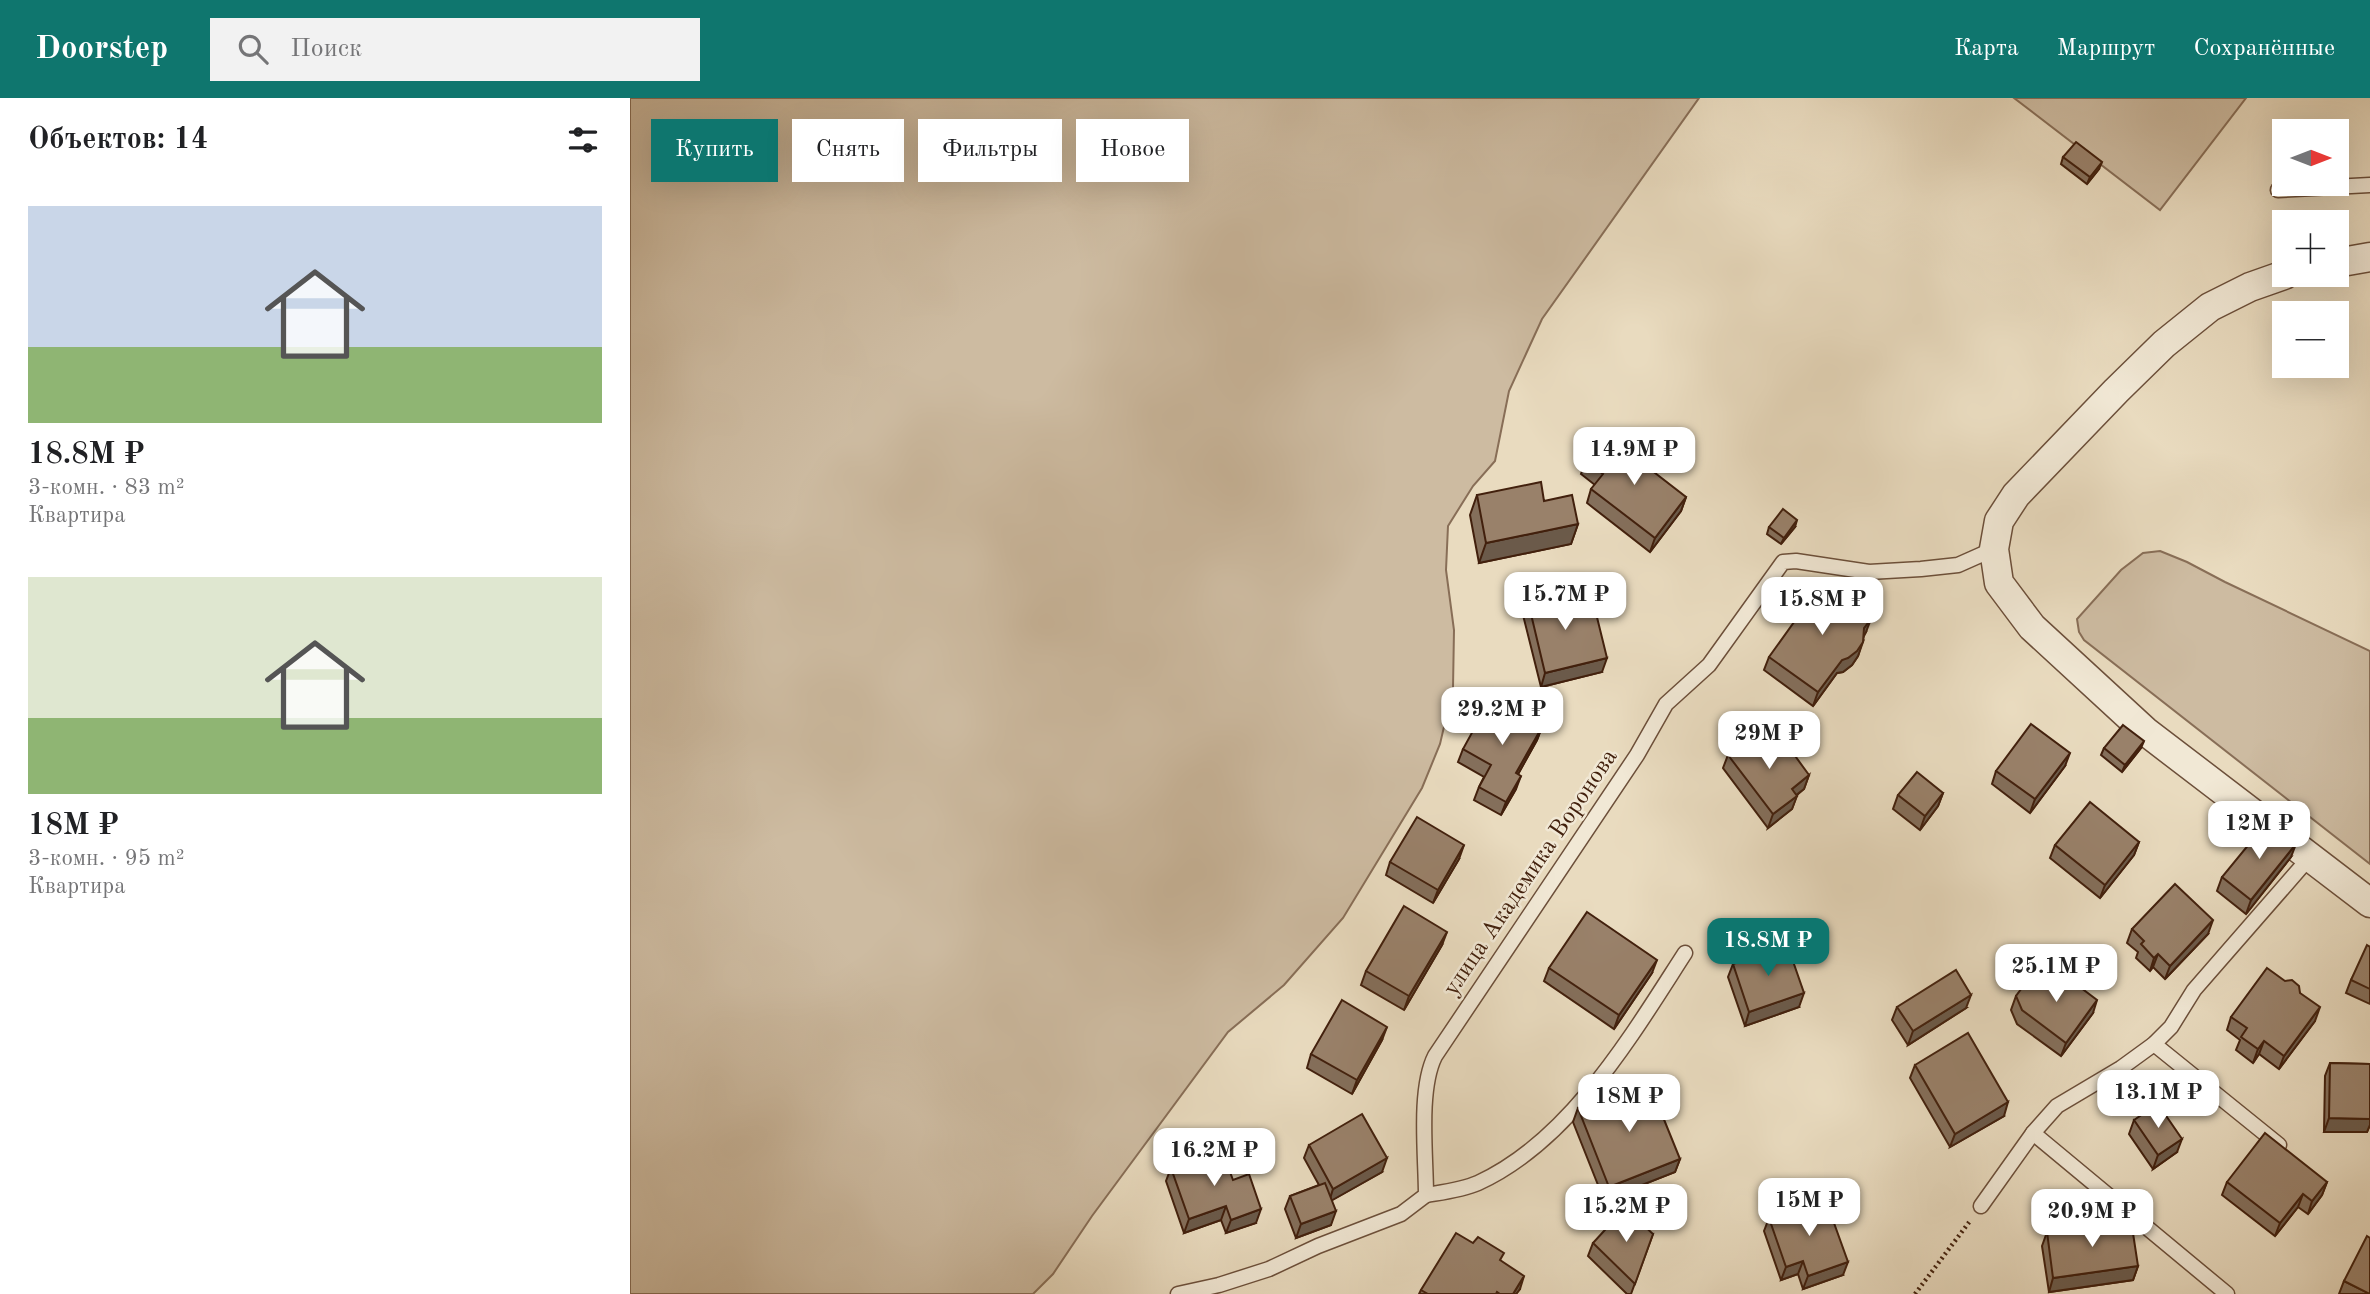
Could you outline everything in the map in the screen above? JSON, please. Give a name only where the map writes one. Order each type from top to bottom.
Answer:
[{"type":"street","points":[[2349,261],[2370,257]]},
{"type":"street","points":[[2272,279],[2210,307],[2164,344],[2017,495],[1999,521],[1994,549],[1999,583],[2032,627],[2145,731],[2370,903]]},
{"type":"lane","points":[[2349,187],[2370,186]]},
{"type":"lane","name":"улица Академика Воронова","points":[[1426,1195],[1425,1094],[1428,1070],[1435,1056],[1629,766],[1666,704],[1709,664],[1783,562],[1796,561],[1868,572],[1921,569],[1958,565],[1994,549]]},
{"type":"lane","points":[[1981,1206],[2033,1133],[2057,1106],[2121,1068],[2154,1044],[2171,1027],[2194,989],[2310,857]]},
{"type":"lane","points":[[1178,1294],[1219,1285],[1269,1269],[1318,1246],[1401,1214],[1426,1195],[1477,1184],[1523,1156],[1567,1116],[1606,1069],[1685,953]]},
{"type":"lane","points":[[2154,1044],[2294,1157]]},
{"type":"lane","points":[[2033,1133],[2227,1294]]},
{"type":"path","points":[[1915,1294],[1981,1206]]},
{"type":"shaded area","points":[[630,98],[1699,98],[1542,319],[1509,391],[1495,461],[1473,486],[1448,526],[1446,570],[1454,630],[1453,688],[1440,744],[1422,788],[1343,918],[1284,985],[1228,1032],[1092,1216],[1053,1274],[1033,1294],[630,1294]]},
{"type":"shaded area","points":[[2014,98],[2246,98],[2160,210]]},
{"type":"shaded area","points":[[2160,551],[2370,651],[2370,864],[2084,640],[2079,632],[2077,619],[2121,570],[2143,553]]},
{"type":"building","points":[[2076,142],[2102,162],[2090,177],[2063,157]]},
{"type":"building","points":[[1606,435],[1686,497],[1655,538],[1591,489],[1603,474],[1586,461]]},
{"type":"building","points":[[1541,482],[1544,501],[1572,495],[1578,524],[1486,543],[1477,495]]},
{"type":"building","points":[[1783,509],[1797,520],[1784,538],[1769,527]]},
{"type":"building","points":[[1822,583],[1832,584],[1848,595],[1852,605],[1871,619],[1864,628],[1863,642],[1857,651],[1842,660],[1818,692],[1769,657]]},
{"type":"building","points":[[1549,588],[1555,610],[1593,601],[1607,658],[1545,673],[1526,593]]},
{"type":"building","points":[[1491,698],[1542,727],[1516,773],[1521,776],[1506,802],[1479,787],[1491,765],[1463,749]]},
{"type":"building","points":[[2031,724],[2070,753],[2035,799],[1996,771]]},
{"type":"building","points":[[2123,725],[2144,741],[2125,765],[2104,748]]},
{"type":"building","points":[[1760,730],[1780,756],[1790,749],[1809,775],[1792,789],[1797,796],[1773,814],[1728,755]]},
{"type":"building","points":[[1917,772],[1943,793],[1925,816],[1898,795]]},
{"type":"building","points":[[2090,802],[2139,842],[2105,885],[2055,845]]},
{"type":"building","points":[[1417,817],[1464,845],[1438,890],[1390,862]]},
{"type":"building","points":[[2268,821],[2296,844],[2251,900],[2222,877]]},
{"type":"building","points":[[2175,884],[2213,920],[2170,966],[2158,954],[2154,958],[2141,944],[2144,941],[2132,929]]},
{"type":"building","points":[[1404,906],[1447,932],[1409,996],[1366,971]]},
{"type":"building","points":[[1587,912],[1657,960],[1619,1015],[1549,968]]},
{"type":"building","points":[[1787,944],[1804,993],[1749,1012],[1733,964]]},
{"type":"building","points":[[2367,945],[2370,947],[2370,989],[2351,980]]},
{"type":"building","points":[[2052,966],[2097,1000],[2066,1043],[2022,1010],[2016,996],[2027,981],[2040,984]]},
{"type":"building","points":[[2267,968],[2285,981],[2292,980],[2299,986],[2300,993],[2320,1007],[2284,1056],[2264,1041],[2258,1049],[2241,1037],[2247,1028],[2231,1017]]},
{"type":"building","points":[[1956,970],[1971,995],[1913,1031],[1897,1007]]},
{"type":"building","points":[[1342,1000],[1387,1027],[1357,1080],[1311,1054]]},
{"type":"building","points":[[1968,1033],[2008,1102],[1955,1134],[1915,1065]]},
{"type":"building","points":[[2330,1063],[2370,1064],[2370,1119],[2329,1118]]},
{"type":"building","points":[[1648,1080],[1680,1159],[1609,1187],[1578,1108]]},
{"type":"building","points":[[2158,1104],[2182,1139],[2158,1155],[2134,1120]]},
{"type":"building","points":[[1362,1114],[1387,1158],[1333,1189],[1309,1145]]},
{"type":"building","points":[[2265,1133],[2327,1182],[2312,1201],[2303,1194],[2280,1223],[2227,1182]]},
{"type":"building","points":[[1222,1150],[1233,1180],[1249,1174],[1261,1209],[1231,1220],[1226,1206],[1189,1219],[1171,1168]]},
{"type":"building","points":[[1325,1183],[1336,1211],[1301,1224],[1290,1196]]},
{"type":"building","points":[[1825,1198],[1848,1262],[1808,1276],[1803,1261],[1786,1267],[1769,1218]]},
{"type":"building","points":[[1625,1208],[1653,1234],[1635,1284],[1593,1243]]},
{"type":"building","points":[[2131,1220],[2138,1266],[2053,1278],[2047,1232]]},
{"type":"building","points":[[1456,1233],[1473,1243],[1478,1237],[1504,1253],[1500,1260],[1524,1276],[1513,1294],[1428,1294],[1421,1290]]},
{"type":"building","points":[[2367,1236],[2370,1238],[2370,1294],[2344,1281]]}]
